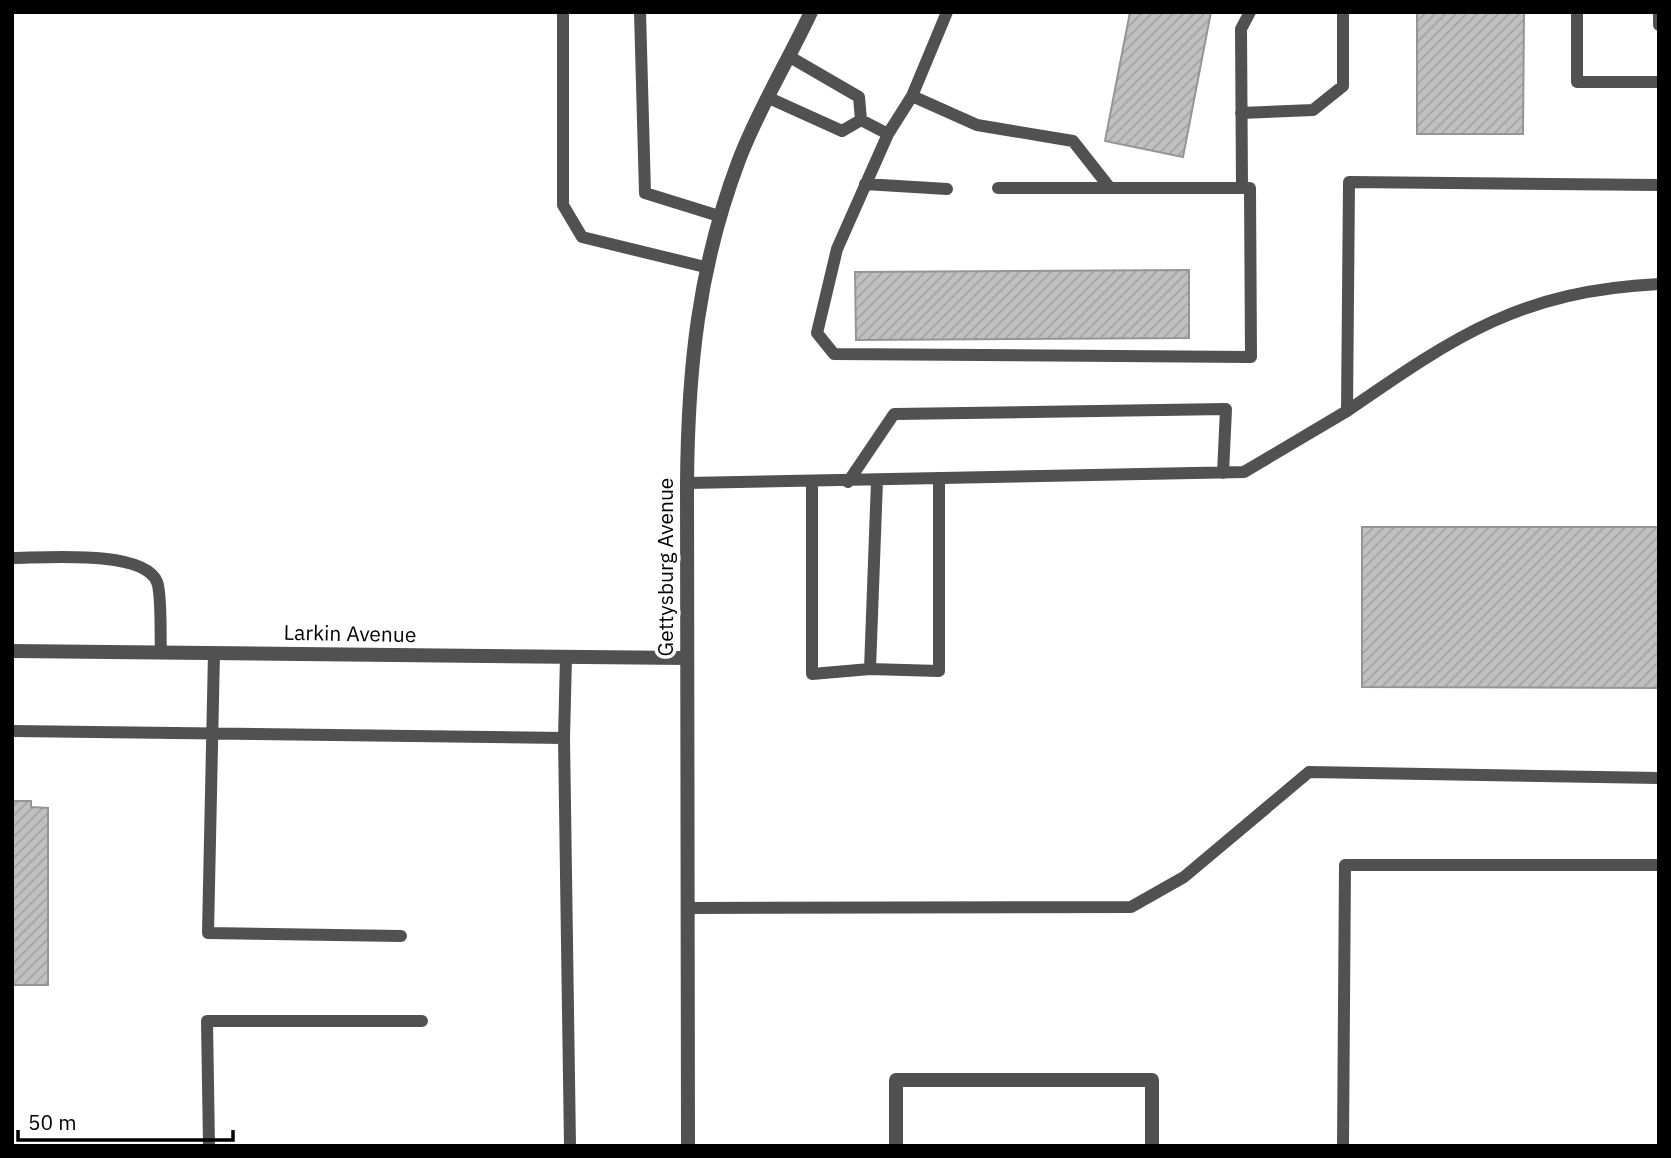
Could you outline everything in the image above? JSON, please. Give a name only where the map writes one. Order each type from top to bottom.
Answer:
[{"type":"street","name":"Gettysburg Avenue","points":[[688,1146],[688,397],[705,267],[719,216],[740,157],[811,12]]},
{"type":"street","name":"Larkin Avenue","points":[[12,650],[688,658]]},
{"type":"street","points":[[896,1146],[896,1080],[1152,1080],[1152,1146]]},
{"type":"lane","points":[[563,12],[563,205],[582,237],[705,267]]},
{"type":"lane","points":[[640,12],[645,193],[719,216]]},
{"type":"lane","points":[[947,12],[912,96],[888,134],[837,248],[817,333],[834,354],[1251,357],[1250,188],[999,188]]},
{"type":"lane","points":[[1242,188],[1241,29],[1250,12]]},
{"type":"lane","points":[[1241,113],[1313,110],[1343,86],[1343,12]]},
{"type":"lane","points":[[1577,12],[1577,82],[1659,82]]},
{"type":"lane","points":[[1659,12],[1659,25]]},
{"type":"lane","points":[[790,57],[859,97],[861,120]]},
{"type":"lane","points":[[912,96],[976,125],[1073,141],[1110,188]]},
{"type":"lane","points":[[769,98],[842,131],[861,120]]},
{"type":"lane","points":[[861,120],[888,134]]},
{"type":"lane","points":[[1347,411],[1349,182],[1659,185]]},
{"type":"lane","points":[[865,184],[947,189]]},
{"type":"lane","points":[[687,483],[812,483],[1244,472],[1347,411],[1423,358],[1473,329],[1512,311],[1596,289],[1659,284]]},
{"type":"lane","points":[[848,482],[894,414],[1226,409],[1223,473]]},
{"type":"lane","points":[[812,483],[812,674],[870,669],[939,671],[939,480]]},
{"type":"lane","points":[[870,669],[877,481]]},
{"type":"lane","points":[[12,558],[127,560],[144,568],[157,582],[161,653]]},
{"type":"lane","points":[[214,653],[208,933],[401,936]]},
{"type":"lane","points":[[566,657],[564,738],[570,1146]]},
{"type":"lane","points":[[12,731],[564,738]]},
{"type":"lane","points":[[690,908],[1131,907],[1184,877],[1310,772],[1659,778]]},
{"type":"lane","points":[[1343,1146],[1345,865],[1659,864]]},
{"type":"lane","points":[[209,1146],[207,1021],[422,1021]]},
{"type":"building","points":[[1130,12],[1211,12],[1183,157],[1105,141]]},
{"type":"building","points":[[1417,12],[1524,12],[1523,134],[1417,134]]},
{"type":"building","points":[[1189,270],[1189,338],[856,340],[855,272]]},
{"type":"building","points":[[1362,527],[1659,527],[1659,688],[1362,687]]},
{"type":"building","points":[[12,801],[31,801],[31,807],[48,808],[48,985],[12,985]]}]
